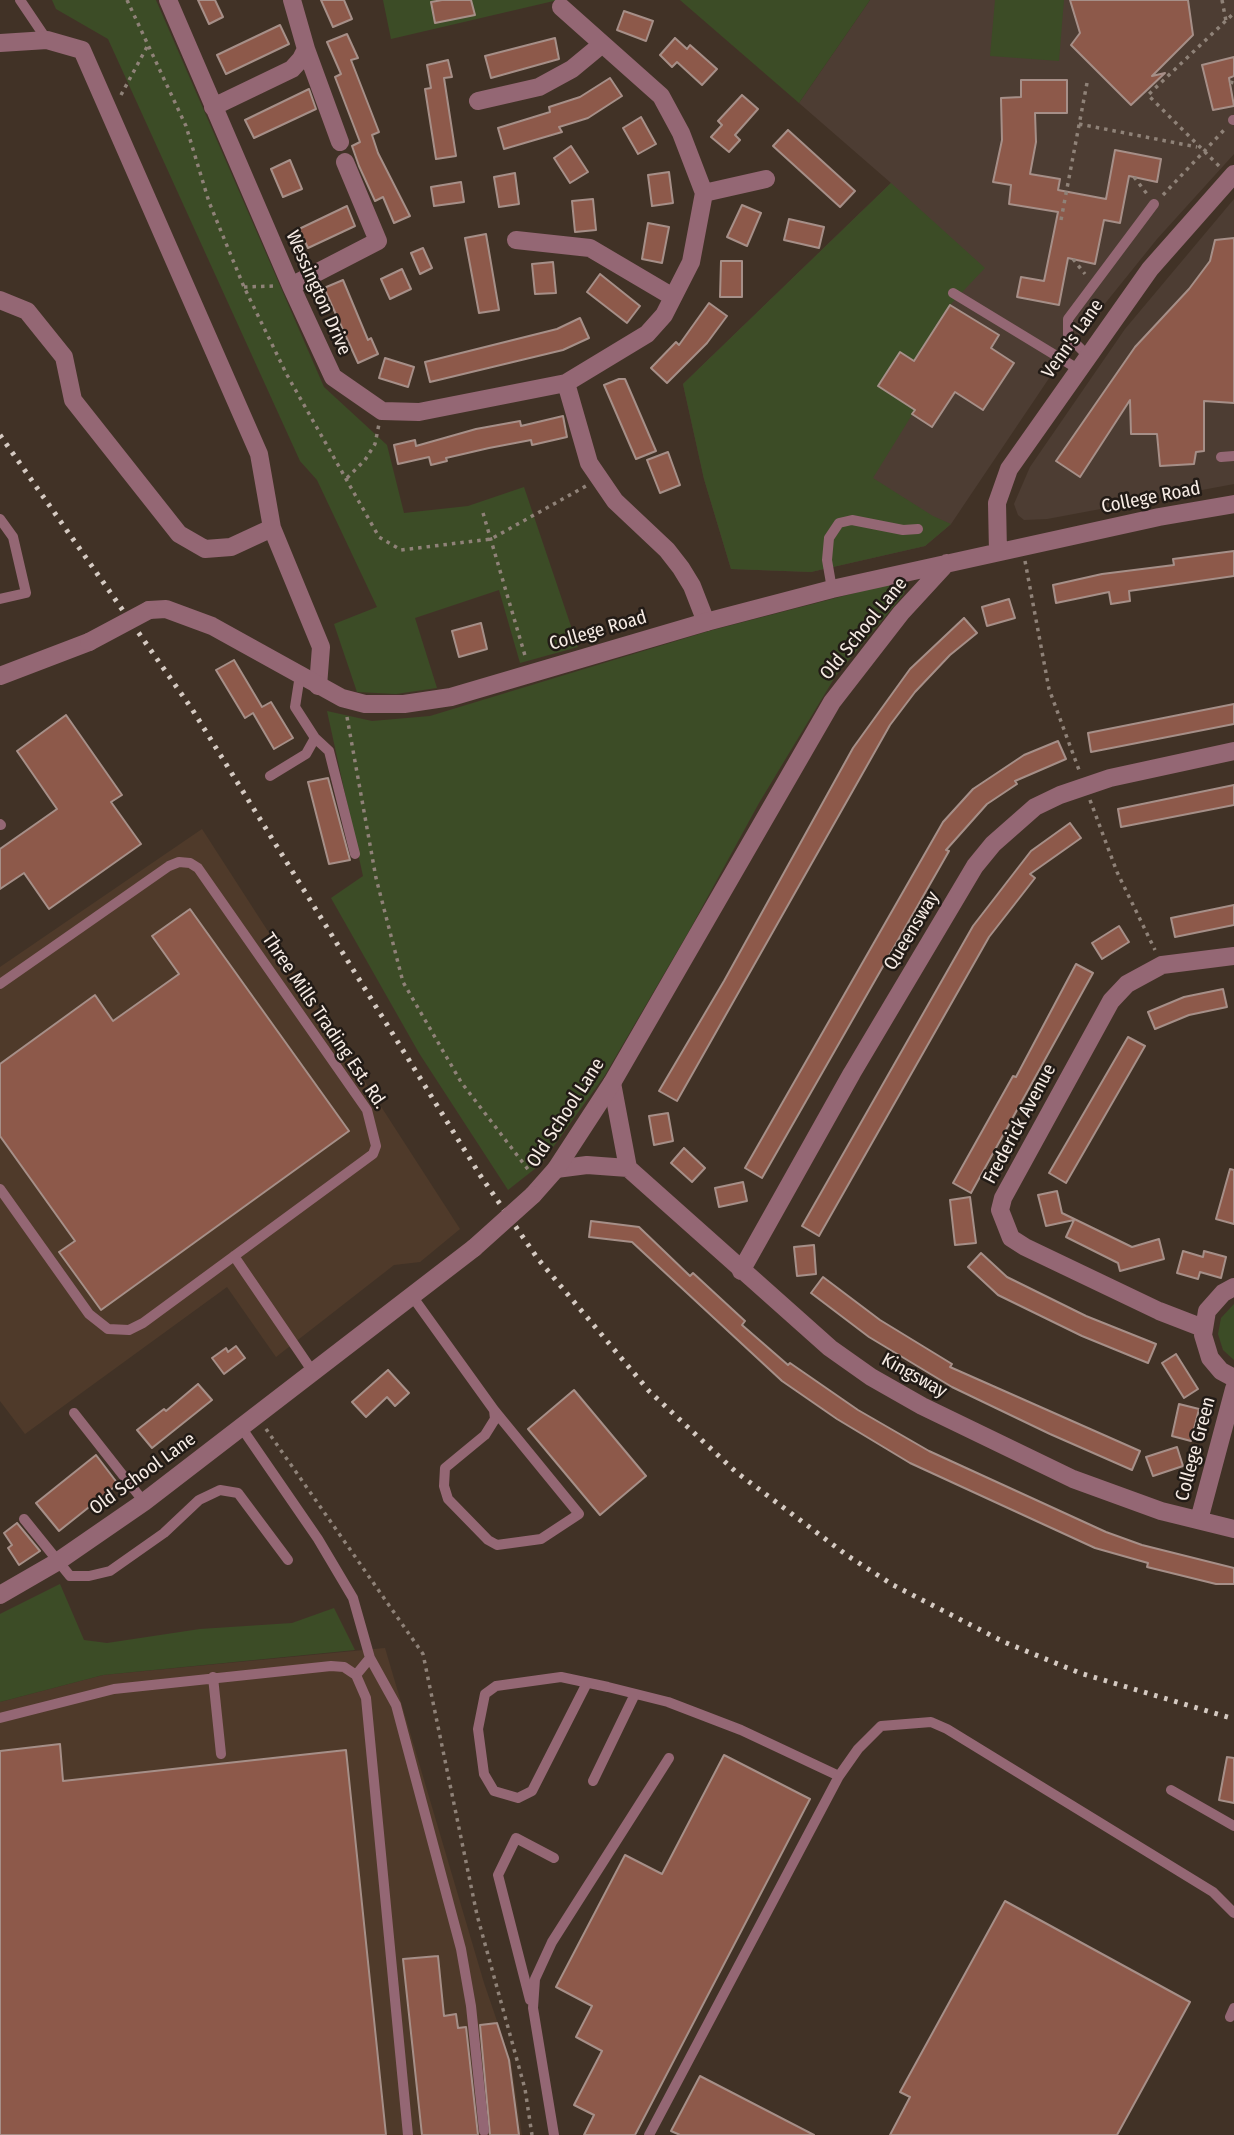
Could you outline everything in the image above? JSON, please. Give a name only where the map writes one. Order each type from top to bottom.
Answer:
[{"type":"street","name":"Wessington Drive","points":[[169,0],[213,107],[333,377],[382,411]]},
{"type":"street","points":[[292,0],[306,49],[340,142]]},
{"type":"street","points":[[382,411],[418,412],[566,383],[647,334],[673,298],[691,262],[704,193],[681,133],[661,96],[561,8]]},
{"type":"street","points":[[2,41],[47,40],[82,50],[259,454],[272,528],[321,648],[318,686]]},
{"type":"street","points":[[478,101],[539,87],[572,69],[601,45]]},
{"type":"street","points":[[213,107],[292,69],[306,49]]},
{"type":"street","points":[[291,286],[378,241],[345,162]]},
{"type":"street","name":"Venn's Lane","points":[[999,552],[995,521],[1001,487],[1009,469],[1150,270],[1232,176]]},
{"type":"street","points":[[704,193],[766,179]]},
{"type":"street","points":[[516,240],[590,248],[673,298]]},
{"type":"street","points":[[0,300],[27,311],[64,357],[73,400],[179,534],[205,549],[232,547],[272,528]]},
{"type":"street","points":[[566,383],[581,443],[598,479],[615,501],[667,550],[681,568],[692,586],[706,622]]},
{"type":"street","name":"College Road","points":[[0,676],[89,642],[149,610],[166,609],[202,622],[342,698],[365,704],[404,705],[451,697],[706,622],[832,589],[1234,504]]},
{"type":"street","name":"Old School Lane","points":[[0,1595],[57,1562],[144,1502],[474,1248],[538,1191],[612,1083],[832,702],[901,613],[947,564]]},
{"type":"street","name":"Queensway","points":[[741,1271],[852,1073],[975,866],[1014,824],[1035,807],[1085,786],[1234,751]]},
{"type":"street","name":"Frederick Avenue","points":[[1203,1328],[1159,1311],[1025,1247],[1011,1238],[1000,1210],[1003,1198],[1111,1000],[1127,984],[1162,965],[1234,956]]},
{"type":"street","points":[[556,1168],[603,1165],[628,1168],[612,1083]]},
{"type":"street","name":"Kingsway","points":[[628,1168],[830,1348],[872,1377],[922,1406],[1073,1479],[1161,1511],[1234,1529]]},
{"type":"street","points":[[1234,1287],[1214,1300],[1207,1311],[1203,1328],[1205,1347],[1210,1358],[1221,1371],[1234,1378]]},
{"type":"street","name":"College Green","points":[[1199,1520],[1234,1389]]},
{"type":"lane","points":[[20,0],[47,40]]},
{"type":"lane","points":[[1083,362],[1068,336],[1068,320],[1154,204]]},
{"type":"lane","points":[[953,293],[1083,362]]},
{"type":"lane","points":[[1221,457],[1234,456]]},
{"type":"lane","points":[[0,519],[13,537],[26,593],[0,599]]},
{"type":"lane","points":[[832,589],[827,560],[829,538],[839,523],[852,520],[903,530],[918,529]]},
{"type":"lane","points":[[300,676],[295,707],[315,738],[329,751],[355,854]]},
{"type":"lane","points":[[270,776],[306,754],[315,738]]},
{"type":"lane","name":"Three Mills Trading Est. Rd.","points":[[0,984],[169,866],[179,862],[198,868],[367,1110],[376,1136],[373,1154],[143,1323],[129,1330],[108,1329],[89,1314],[0,1189]]},
{"type":"lane","points":[[234,1256],[313,1372]]},
{"type":"lane","points":[[412,1296],[494,1410],[579,1514],[541,1539],[497,1545],[488,1540],[448,1499],[444,1486],[445,1468],[485,1435],[495,1419],[494,1410]]},
{"type":"lane","points":[[74,1413],[144,1502]]},
{"type":"lane","points":[[242,1427],[318,1539],[353,1598],[370,1658],[396,1705],[461,1949],[471,2006],[484,2131]]},
{"type":"lane","points":[[24,1519],[70,1576],[110,1571],[164,1534],[199,1500],[220,1490],[238,1493],[288,1560]]},
{"type":"lane","points":[[356,1675],[370,1658]]},
{"type":"lane","points":[[0,1718],[114,1689],[213,1677],[331,1666],[344,1667],[356,1675],[366,1698],[408,2135]]},
{"type":"lane","points":[[213,1677],[221,1754]]},
{"type":"lane","points":[[587,1683],[531,1791],[518,1798],[494,1791],[484,1774],[478,1729],[485,1694],[496,1686],[561,1677],[635,1694],[668,1702],[741,1730],[839,1776]]},
{"type":"lane","points":[[593,1782],[635,1694]]},
{"type":"lane","points":[[649,2135],[839,1776],[858,1749],[881,1726],[931,1722],[1213,1892],[1234,1913]]},
{"type":"lane","points":[[533,2008],[535,1979],[552,1942],[669,1758]]},
{"type":"lane","points":[[1171,1790],[1234,1826]]},
{"type":"lane","points":[[554,1858],[516,1838],[498,1875],[533,2008],[554,2135]]},
{"type":"path","points":[[127,0],[186,127],[209,202],[244,287],[287,375],[379,537],[401,550],[491,540],[598,479]]},
{"type":"path","points":[[1222,0],[1226,21]]},
{"type":"path","points":[[1232,176],[1148,95],[1234,13]]},
{"type":"path","points":[[111,112],[148,45]]},
{"type":"path","points":[[1061,220],[1087,83]]},
{"type":"path","points":[[1134,177],[1154,204],[1234,120]]},
{"type":"path","points":[[1079,124],[1200,147]]},
{"type":"path","points":[[1073,259],[1093,284]]},
{"type":"path","points":[[244,287],[291,286]]},
{"type":"path","points":[[347,478],[365,460],[375,443],[382,411]]},
{"type":"path","points":[[483,513],[530,672]]},
{"type":"path","points":[[1023,547],[1032,610],[1049,689],[1113,862],[1162,965]]},
{"type":"path","points":[[342,698],[376,878],[403,982],[461,1082],[538,1191]]},
{"type":"path","points":[[256,1416],[385,1595],[424,1654],[477,1915],[524,2089],[532,2135]]},
{"type":"shaded area","points":[[870,0],[1234,0],[1234,154],[1157,239],[1070,347],[951,524],[925,546],[811,572],[731,569],[704,479],[683,384],[891,183],[799,103]]},
{"type":"shaded area","points":[[1234,199],[1234,484],[1047,519],[1024,520],[1018,515],[1014,504],[1030,467],[1125,329]]},
{"type":"shaded area","points":[[202,829],[460,1229],[420,1262],[394,1265],[276,1357],[227,1287],[25,1434],[0,1401],[0,967]]},
{"type":"shaded area","points":[[385,1648],[484,1983],[511,2062],[522,2135],[0,2135],[0,1702],[103,1675]]},
{"type":"green space","points":[[52,0],[156,0],[324,387],[387,445],[404,513],[468,506],[524,487],[578,647],[520,663],[499,590],[415,618],[437,688],[396,694],[357,692],[334,624],[377,607],[317,480],[300,461],[108,39],[56,9]]},
{"type":"green space","points":[[383,0],[558,0],[391,39]]},
{"type":"green space","points":[[680,0],[870,0],[799,103]]},
{"type":"green space","points":[[995,0],[1064,0],[1059,61],[990,56]]},
{"type":"green space","points":[[891,183],[985,268],[950,305],[914,361],[900,353],[878,386],[915,410],[873,478],[933,516],[951,524],[925,546],[811,572],[731,569],[704,479],[683,384]]},
{"type":"green space","points":[[901,581],[906,587],[904,594],[835,677],[759,803],[689,931],[605,1075],[541,1164],[508,1190],[419,1053],[331,898],[363,876],[327,711],[372,721],[430,716],[709,631]]},
{"type":"green space","points":[[1234,1304],[1234,1360],[1223,1350],[1218,1334],[1221,1318]]},
{"type":"green space","points":[[60,1584],[84,1640],[107,1643],[200,1629],[292,1623],[334,1608],[355,1650],[103,1675],[0,1702],[0,1614]]},
{"type":"building","points":[[198,0],[215,0],[223,17],[209,24]]},
{"type":"building","points":[[321,0],[344,0],[352,19],[333,27]]},
{"type":"building","points":[[471,0],[475,15],[435,23],[431,2]]},
{"type":"building","points":[[1070,0],[1188,0],[1193,35],[1152,76],[1165,73],[1131,105],[1071,45],[1080,33]]},
{"type":"building","points":[[624,11],[653,21],[646,41],[617,30]]},
{"type":"building","points":[[280,25],[289,44],[226,74],[217,55]]},
{"type":"building","points":[[347,34],[358,58],[351,60],[379,132],[372,135],[378,153],[410,216],[394,223],[383,197],[375,201],[352,146],[360,142],[335,77],[341,74],[327,42]]},
{"type":"building","points":[[555,38],[559,59],[491,78],[485,56]]},
{"type":"building","points":[[675,38],[687,49],[690,45],[717,69],[702,85],[677,62],[672,67],[660,55]]},
{"type":"building","points":[[1234,57],[1234,76],[1229,78],[1234,106],[1213,110],[1202,65]]},
{"type":"building","points":[[448,60],[452,77],[444,78],[456,156],[436,159],[425,89],[431,88],[427,65]]},
{"type":"building","points":[[610,78],[622,96],[588,118],[559,127],[562,132],[504,149],[498,128],[550,112],[549,107],[580,97]]},
{"type":"building","points":[[1021,80],[1067,80],[1067,113],[1035,113],[1036,142],[1030,174],[1060,179],[1058,190],[1106,199],[1115,150],[1161,159],[1157,182],[1129,176],[1120,223],[1104,220],[1095,264],[1068,258],[1059,305],[1017,297],[1021,277],[1044,281],[1058,212],[1009,204],[1011,185],[993,182],[1002,140],[1001,98],[1021,97]]},
{"type":"building","points":[[309,89],[316,109],[254,138],[245,120]]},
{"type":"building","points":[[742,95],[758,109],[735,135],[740,140],[729,152],[711,137],[722,125],[718,121]]},
{"type":"building","points":[[641,117],[656,144],[638,154],[623,128]]},
{"type":"building","points":[[788,130],[855,191],[840,207],[773,146]]},
{"type":"building","points":[[571,146],[588,172],[570,183],[554,158]]},
{"type":"building","points":[[290,160],[302,189],[283,197],[271,169]]},
{"type":"building","points":[[669,172],[673,203],[652,206],[648,175]]},
{"type":"building","points":[[515,173],[519,204],[499,207],[494,177]]},
{"type":"building","points":[[461,182],[464,202],[434,206],[431,187]]},
{"type":"building","points":[[593,199],[596,230],[575,232],[572,201]]},
{"type":"building","points":[[742,205],[761,213],[747,246],[727,237]]},
{"type":"building","points":[[347,206],[355,226],[308,248],[299,229]]},
{"type":"building","points":[[789,219],[824,227],[819,248],[784,240]]},
{"type":"building","points":[[648,223],[669,227],[662,263],[642,259]]},
{"type":"building","points":[[486,234],[499,310],[479,313],[465,238]]},
{"type":"building","points":[[1234,238],[1234,403],[1204,401],[1204,451],[1196,452],[1194,464],[1160,466],[1157,434],[1131,434],[1130,400],[1080,477],[1056,461],[1135,347],[1189,289],[1210,261],[1215,240]]},
{"type":"building","points":[[423,248],[432,268],[420,274],[411,253]]},
{"type":"building","points":[[721,261],[742,261],[742,297],[720,297]]},
{"type":"building","points":[[553,262],[556,293],[535,294],[532,264]]},
{"type":"building","points":[[402,269],[411,289],[390,299],[381,279]]},
{"type":"building","points":[[600,274],[640,306],[627,323],[587,292]]},
{"type":"building","points":[[343,280],[368,340],[371,338],[378,354],[358,363],[324,288]]},
{"type":"building","points":[[709,303],[727,316],[707,343],[667,383],[651,368],[676,342],[679,345]]},
{"type":"building","points":[[950,305],[999,335],[991,348],[1014,363],[983,410],[955,392],[932,427],[912,414],[915,410],[878,386],[900,352],[914,361]]},
{"type":"building","points":[[580,318],[589,338],[563,350],[430,382],[425,362],[557,329]]},
{"type":"building","points":[[385,358],[414,367],[408,387],[379,378]]},
{"type":"building","points":[[625,379],[656,451],[636,459],[604,385]]},
{"type":"building","points":[[563,416],[567,437],[532,445],[531,440],[489,448],[446,458],[447,461],[431,465],[429,457],[398,464],[394,445],[415,440],[416,446],[476,429],[520,421],[521,426]]},
{"type":"building","points":[[668,452],[680,485],[660,493],[647,460]]},
{"type":"building","points":[[1234,551],[1234,576],[1129,591],[1130,601],[1111,604],[1109,592],[1056,603],[1053,585],[1102,574],[1174,565],[1173,559]]},
{"type":"building","points":[[1009,599],[1015,618],[987,626],[982,607]]},
{"type":"building","points":[[964,618],[977,633],[950,655],[915,692],[890,725],[677,1101],[659,1091],[724,981],[853,748],[910,669]]},
{"type":"building","points":[[481,623],[487,649],[459,657],[452,631]]},
{"type":"building","points":[[234,660],[262,707],[271,702],[293,738],[274,749],[253,713],[245,718],[216,670]]},
{"type":"building","points":[[1234,704],[1234,724],[1091,752],[1088,733]]},
{"type":"building","points":[[66,715],[122,795],[111,802],[141,844],[49,909],[24,873],[0,889],[0,849],[57,809],[17,751]]},
{"type":"building","points":[[1058,741],[1066,759],[1015,781],[1017,784],[987,804],[946,850],[949,851],[762,1178],[745,1168],[943,822],[973,789],[1024,755]]},
{"type":"building","points":[[328,778],[350,860],[329,864],[308,782]]},
{"type":"building","points":[[1234,785],[1234,805],[1121,827],[1118,809]]},
{"type":"building","points":[[1070,823],[1081,838],[1030,874],[1035,878],[989,937],[819,1236],[802,1226],[973,926],[1031,851]]},
{"type":"building","points":[[1234,905],[1234,925],[1175,937],[1171,918]]},
{"type":"building","points":[[190,909],[349,1131],[101,1310],[59,1252],[75,1241],[0,1136],[0,1064],[95,995],[113,1021],[179,974],[152,936]]},
{"type":"building","points":[[1119,926],[1129,942],[1102,959],[1092,943]]},
{"type":"building","points":[[1076,964],[1093,973],[971,1193],[953,1183],[1013,1076],[1016,1077]]},
{"type":"building","points":[[1223,989],[1227,1007],[1189,1015],[1155,1029],[1148,1012],[1184,997]]},
{"type":"building","points":[[1128,1037],[1145,1046],[1066,1183],[1049,1173]]},
{"type":"building","points":[[668,1113],[673,1141],[654,1145],[649,1116]]},
{"type":"building","points":[[684,1148],[705,1168],[692,1182],[671,1163]]},
{"type":"building","points":[[1230,1169],[1234,1170],[1234,1224],[1216,1219]]},
{"type":"building","points":[[743,1182],[747,1201],[719,1207],[715,1188]]},
{"type":"building","points":[[1057,1191],[1062,1213],[1132,1247],[1159,1239],[1164,1259],[1120,1271],[1118,1263],[1066,1237],[1074,1220],[1046,1226],[1038,1195]]},
{"type":"building","points":[[970,1197],[976,1243],[955,1245],[950,1200]]},
{"type":"building","points":[[591,1221],[639,1227],[690,1276],[693,1273],[745,1321],[742,1325],[788,1365],[790,1363],[858,1410],[929,1451],[1106,1532],[1142,1545],[1234,1568],[1234,1584],[1216,1584],[1147,1567],[1148,1563],[1095,1548],[910,1463],[837,1419],[782,1381],[632,1242],[589,1237]]},
{"type":"building","points":[[814,1245],[816,1274],[797,1276],[794,1247]]},
{"type":"building","points":[[1183,1251],[1203,1257],[1204,1251],[1226,1257],[1221,1278],[1200,1272],[1198,1279],[1177,1273]]},
{"type":"building","points":[[981,1253],[1007,1277],[1086,1316],[1156,1344],[1148,1363],[1082,1336],[998,1295],[968,1267]]},
{"type":"building","points":[[823,1277],[880,1320],[952,1364],[950,1367],[1140,1451],[1132,1470],[952,1387],[869,1337],[811,1293]]},
{"type":"building","points":[[236,1346],[245,1358],[224,1374],[212,1358],[226,1348],[228,1352]]},
{"type":"building","points":[[1176,1354],[1198,1389],[1184,1398],[1162,1363]]},
{"type":"building","points":[[388,1370],[409,1393],[395,1406],[387,1397],[366,1417],[352,1402]]},
{"type":"building","points":[[198,1384],[212,1400],[152,1448],[137,1430],[164,1409],[166,1411]]},
{"type":"building","points":[[574,1390],[646,1476],[600,1515],[528,1429]]},
{"type":"building","points":[[1179,1404],[1199,1409],[1191,1441],[1172,1436]]},
{"type":"building","points":[[1177,1447],[1183,1466],[1153,1476],[1146,1457]]},
{"type":"building","points":[[96,1455],[118,1484],[59,1531],[36,1503]]},
{"type":"building","points":[[17,1523],[40,1551],[19,1565],[8,1548],[12,1545],[4,1533]]},
{"type":"building","points":[[60,1744],[63,1781],[346,1750],[386,2135],[0,2135],[0,1751]]},
{"type":"building","points":[[724,1755],[810,1799],[635,2135],[584,2135],[594,2115],[574,2105],[602,2051],[576,2037],[592,2006],[556,1987],[625,1855],[662,1874]]},
{"type":"building","points":[[1227,1757],[1234,1758],[1234,1803],[1219,1800]]},
{"type":"building","points":[[1005,1901],[1190,2002],[1117,2135],[890,2135],[910,2097],[900,2092]]},
{"type":"building","points":[[438,1956],[444,2016],[456,2014],[458,2028],[466,2027],[478,2135],[422,2135],[403,1959]]},
{"type":"building","points":[[497,2023],[509,2060],[519,2135],[490,2135],[480,2025]]},
{"type":"building","points":[[700,2076],[814,2135],[680,2135],[671,2131]]},
{"type":"railway","points":[[0,435],[192,709],[480,1175],[538,1259],[649,1391],[736,1472],[848,1556],[893,1585],[1004,1642],[1080,1673],[1234,1719]]}]
